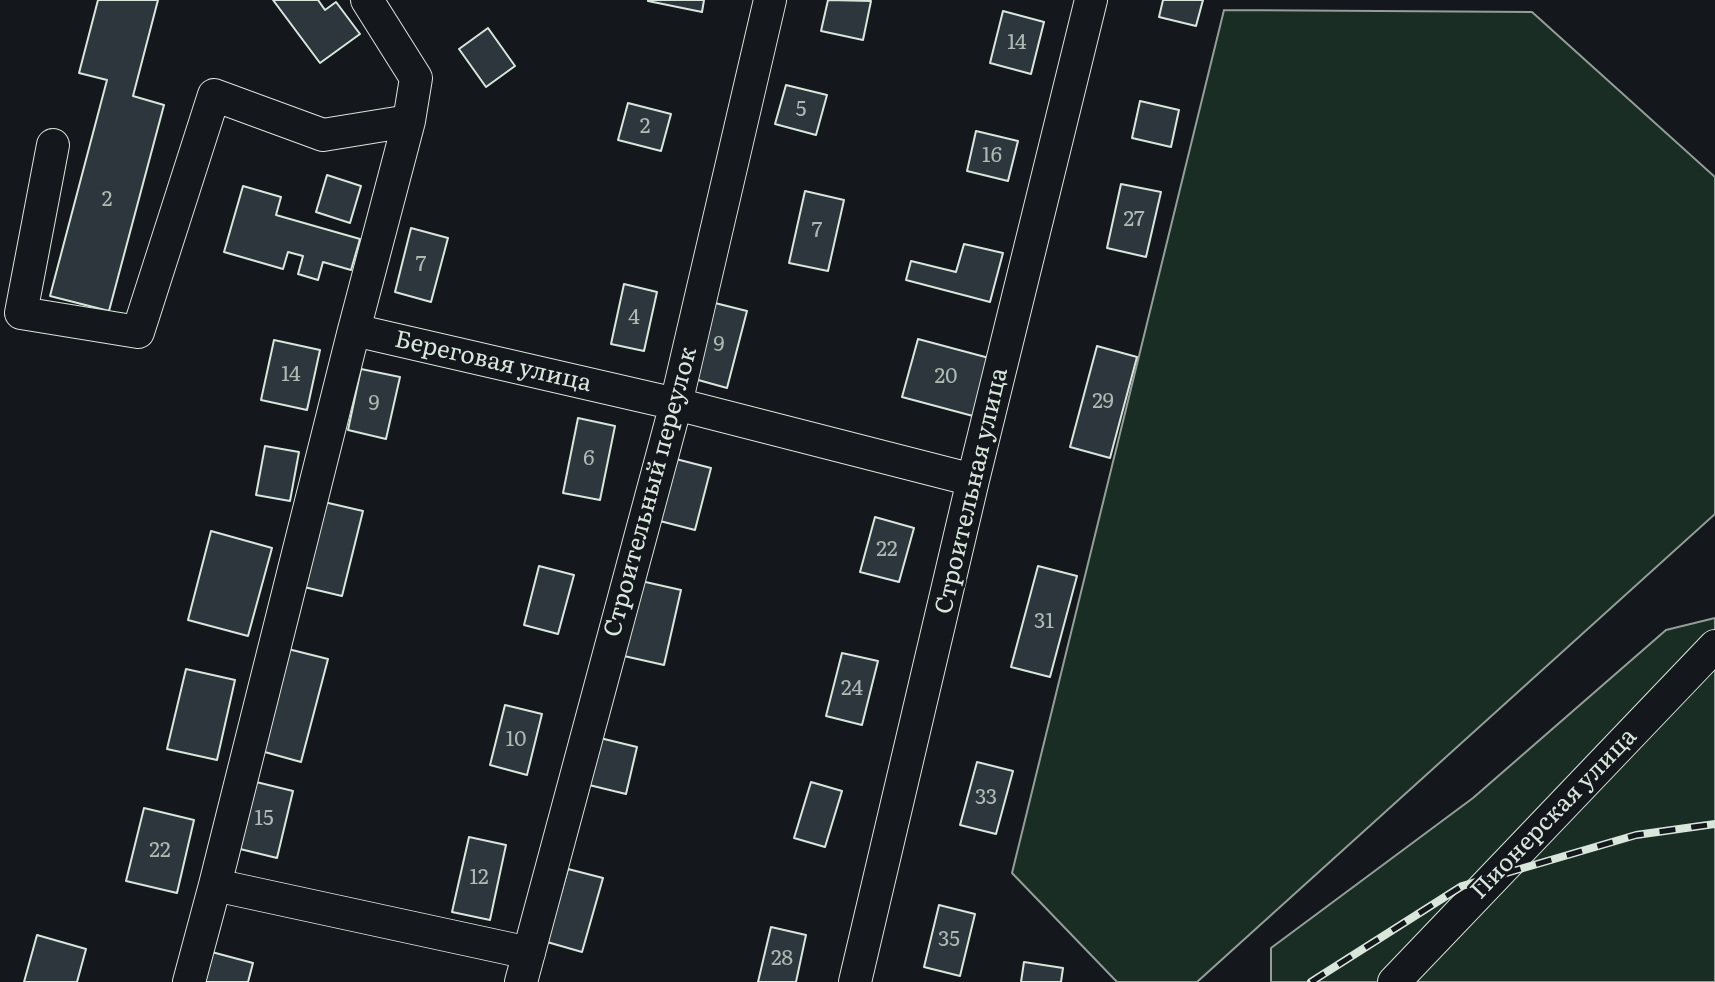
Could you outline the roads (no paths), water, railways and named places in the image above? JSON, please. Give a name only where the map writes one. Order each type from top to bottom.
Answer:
[{"type":"street","points":[[189,982],[409,121],[416,78],[366,0]]},
{"type":"street","name":"Строительный переулок","points":[[525,968],[676,404],[770,0]]},
{"type":"street","name":"Строительная улица","points":[[855,982],[973,480],[1091,0]]},
{"type":"street","points":[[53,145],[21,313],[138,332],[215,95],[323,135],[409,121]]},
{"type":"street","name":"Береговая улица","points":[[354,330],[676,404],[973,480]]},
{"type":"street","name":"Пионерская улица","points":[[1394,982],[1715,646]]},
{"type":"street","points":[[215,885],[525,968]]},
{"type":"railway","points":[[1311,982],[1462,886],[1636,835],[1715,824]]}]
